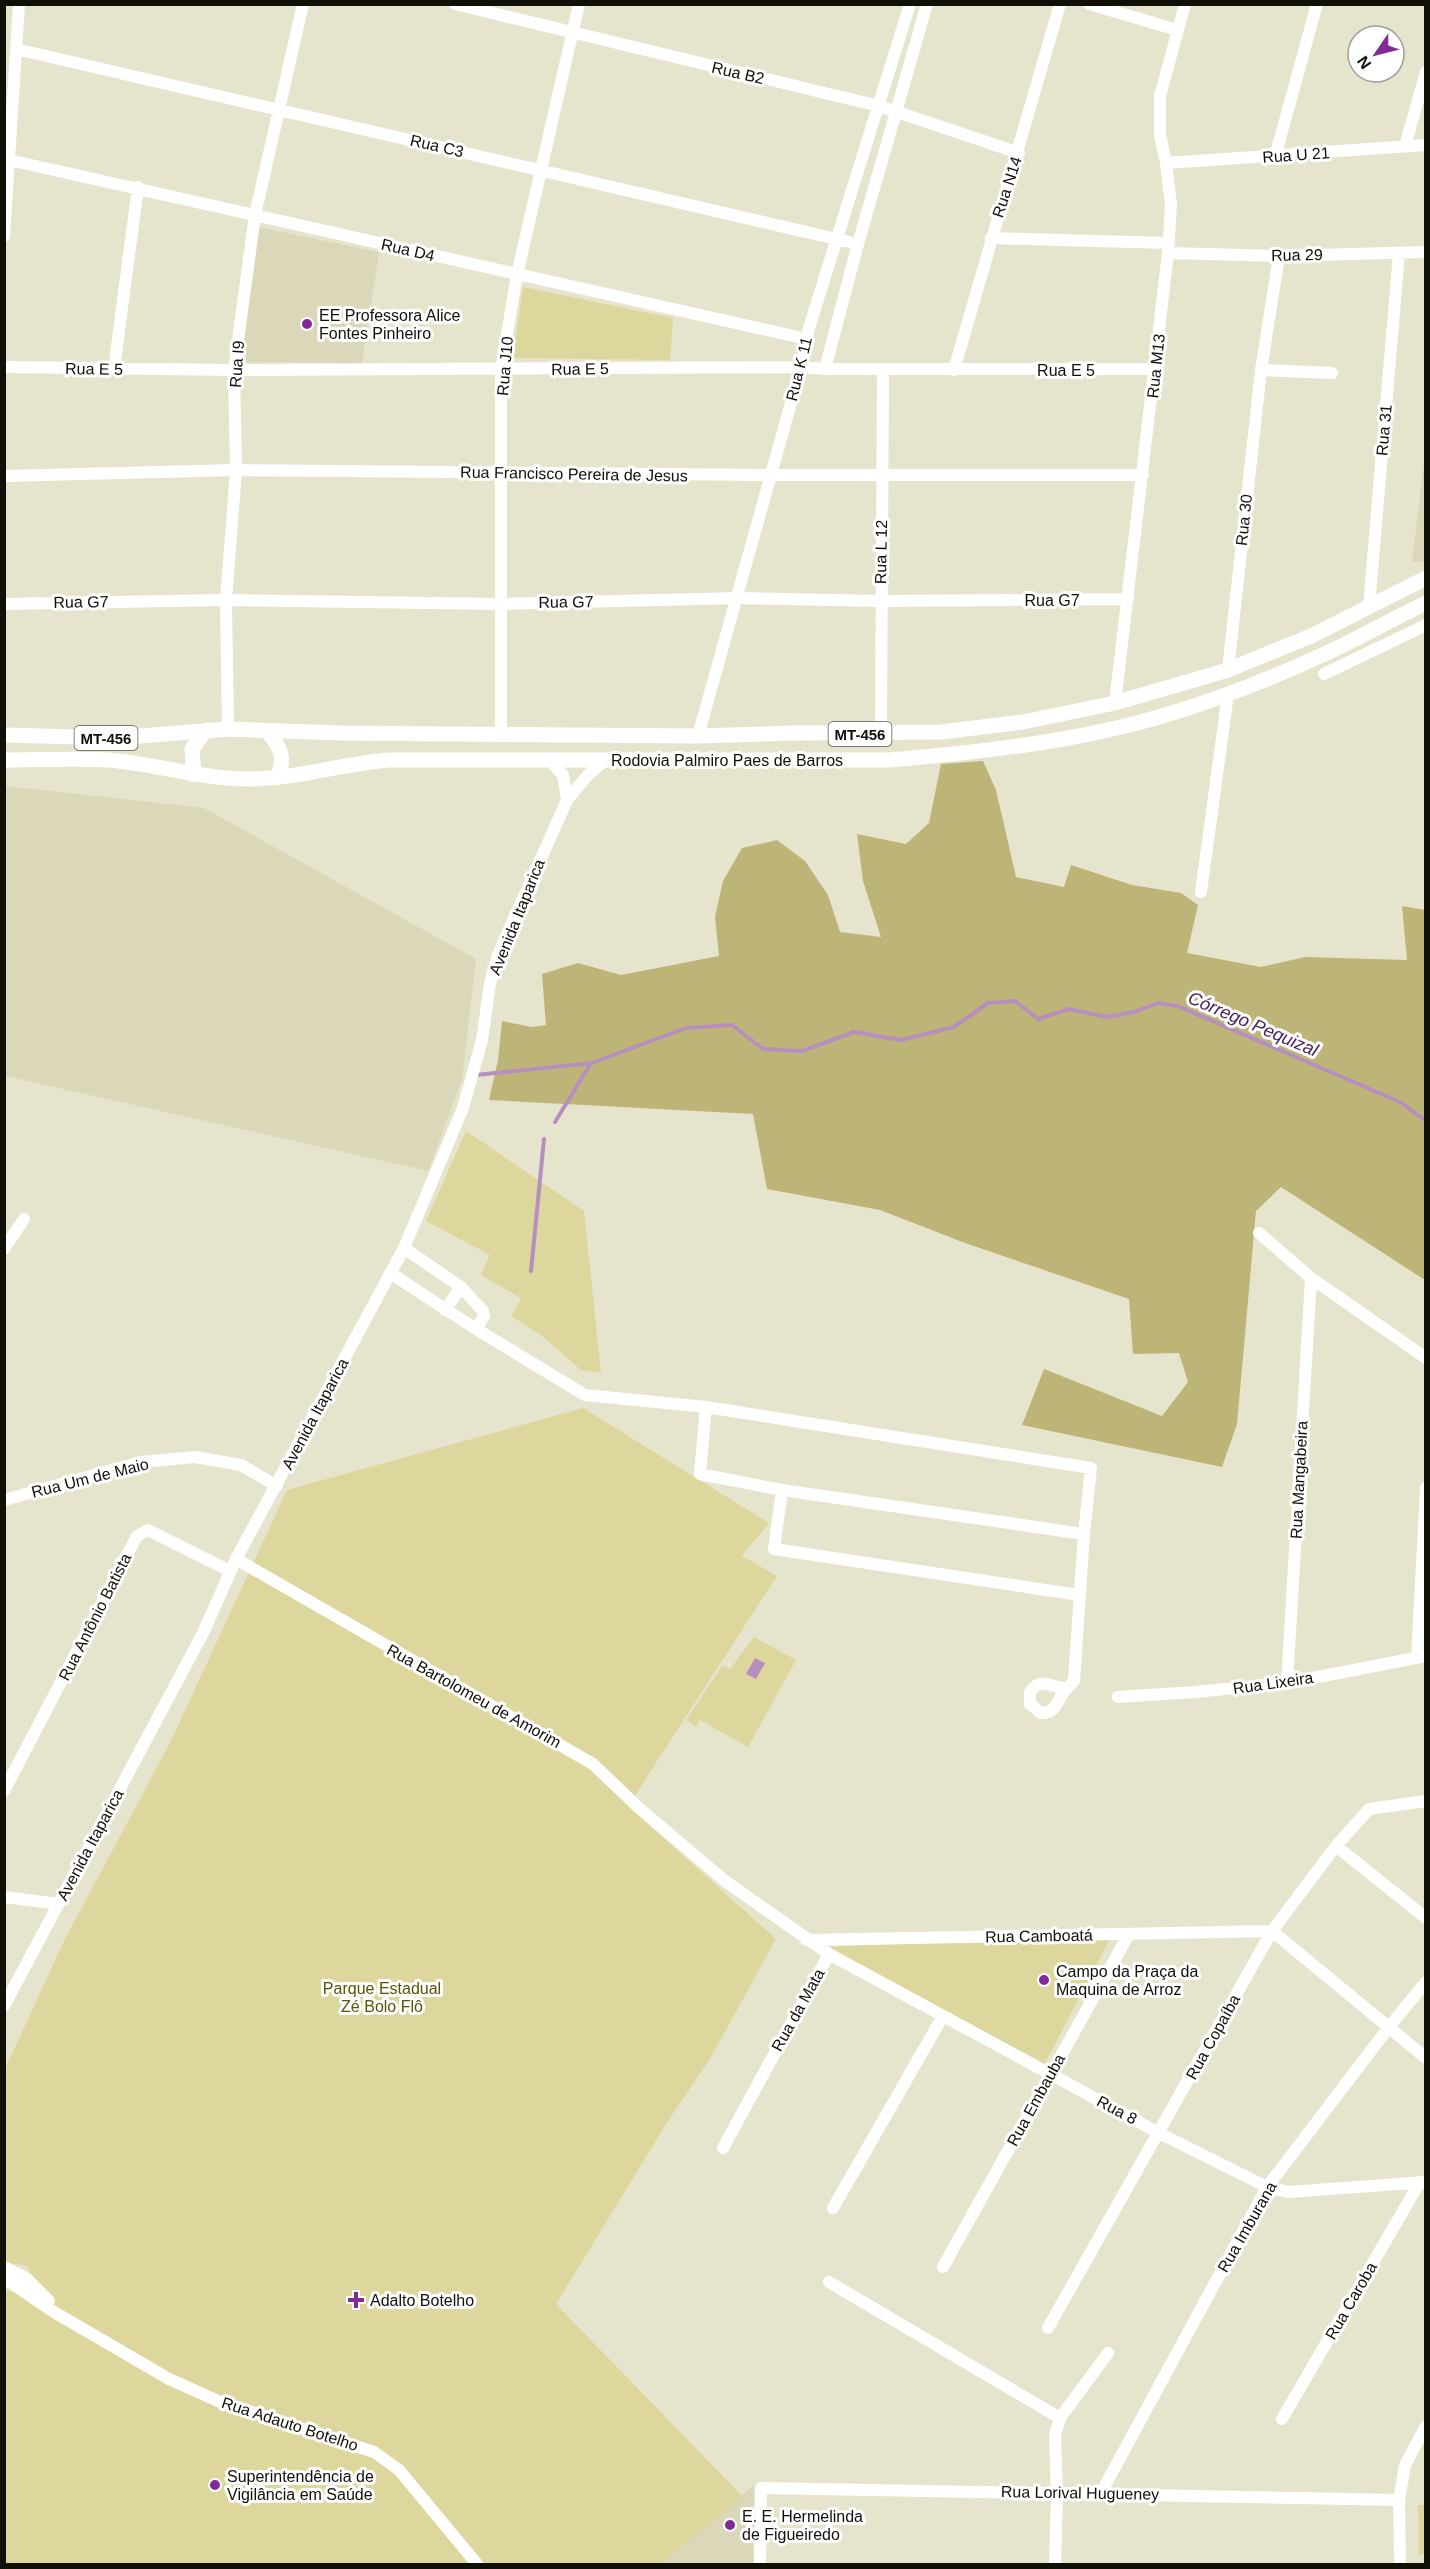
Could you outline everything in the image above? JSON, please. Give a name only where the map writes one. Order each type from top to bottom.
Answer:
[{"type":"main road","name":"Rodovia Palmiro Paes de Barros","points":[[4,735],[115,738],[228,729],[501,735],[698,736],[941,732],[1023,722],[1115,703],[1228,670],[1311,636],[1425,578]]},
{"type":"main road","name":"Rodovia Palmiro Paes de Barros","points":[[4,760],[110,760],[221,779],[277,778],[352,763],[388,760],[890,760],[944,755],[1119,727],[1171,714],[1228,694],[1321,656],[1425,603]]},
{"type":"main road","points":[[194,775],[192,750],[206,730]]},
{"type":"main road","points":[[267,731],[279,744],[283,755],[277,778]]},
{"type":"street","points":[[4,236],[19,4]]},
{"type":"street","name":"Rua I9","points":[[228,729],[226,600],[236,470],[234,370],[255,215],[303,4]]},
{"type":"street","name":"Rua B2","points":[[455,4],[572,34],[879,106],[1019,153]]},
{"type":"street","name":"Rua J10","points":[[501,735],[501,370],[517,274],[579,4]]},
{"type":"street","name":"Rua K 11","points":[[698,736],[807,339],[910,4]]},
{"type":"street","name":"Rua K 11","points":[[825,369],[895,111],[927,4]]},
{"type":"street","name":"Rua N14","points":[[954,370],[991,238],[1019,153],[1060,4]]},
{"type":"street","points":[[1089,4],[1178,30]]},
{"type":"street","name":"Rua M13","points":[[1115,703],[1156,369],[1168,248],[1171,205],[1160,135],[1160,96],[1185,4]]},
{"type":"street","points":[[1275,157],[1317,4]]},
{"type":"street","name":"Rua C3","points":[[16,49],[858,244]]},
{"type":"street","points":[[1405,146],[1425,72]]},
{"type":"street","name":"Rua U 21","points":[[1166,163],[1275,157],[1425,144]]},
{"type":"street","name":"Rua D4","points":[[9,160],[138,187],[807,339]]},
{"type":"street","points":[[114,369],[138,187]]},
{"type":"street","name":"Rua 29","points":[[991,238],[1279,256],[1425,252]]},
{"type":"street","name":"Rua 31","points":[[1369,606],[1399,253]]},
{"type":"street","name":"Rua 30","points":[[1228,670],[1261,370],[1279,256]]},
{"type":"street","name":"Rua E 5","points":[[4,367],[234,370],[801,367],[883,370],[1156,369]]},
{"type":"street","name":"Rua L 12","points":[[881,734],[883,370]]},
{"type":"street","points":[[1261,370],[1332,373]]},
{"type":"street","name":"Rua Francisco Pereira de Jesus","points":[[4,476],[236,470],[769,475],[1143,475]]},
{"type":"street","name":"Rua G7","points":[[4,604],[226,600],[502,604],[737,598],[881,601],[1128,599]]},
{"type":"street","points":[[1324,674],[1425,625]]},
{"type":"street","points":[[1201,892],[1228,694]]},
{"type":"street","points":[[550,760],[563,775],[567,800]]},
{"type":"street","name":"Avenida Itaparica","points":[[4,2006],[203,1633],[236,1559],[404,1248],[463,1108],[482,1040],[490,984],[497,957],[567,800],[580,783],[605,760]]},
{"type":"street","points":[[4,1248],[24,1219]]},
{"type":"street","points":[[1259,1233],[1311,1278],[1425,1358]]},
{"type":"street","points":[[404,1248],[461,1287],[483,1311],[484,1316],[476,1329]]},
{"type":"street","points":[[390,1273],[445,1310],[585,1395],[706,1407],[1091,1468],[1084,1534],[1075,1678],[1066,1688]]},
{"type":"street","name":"Rua Mangabeira","points":[[1287,1683],[1311,1278]]},
{"type":"street","points":[[445,1310],[461,1287]]},
{"type":"street","points":[[706,1407],[700,1474],[782,1490],[1084,1534]]},
{"type":"street","name":"Rua Um de Maio","points":[[4,1500],[141,1462],[195,1457],[241,1465],[277,1486]]},
{"type":"street","points":[[1421,1657],[1425,1488]]},
{"type":"street","points":[[782,1490],[774,1549],[1080,1595]]},
{"type":"street","name":"Rua Antônio Batista","points":[[4,1791],[137,1536],[148,1530],[230,1571]]},
{"type":"street","name":"Rua Bartolomeu de Amorim","points":[[236,1559],[593,1764],[695,1857]]},
{"type":"street","name":"Rua Lixeira","points":[[1118,1697],[1287,1683],[1421,1657]]},
{"type":"street","name":"Rua Copaíba","points":[[1048,2328],[1272,1931],[1336,1846],[1370,1809],[1425,1801]]},
{"type":"street","points":[[1336,1846],[1425,1918]]},
{"type":"street","name":"Rua da Mata","points":[[695,1857],[806,1940],[829,1954],[723,2148]]},
{"type":"street","points":[[4,1897],[59,1904]]},
{"type":"street","points":[[1272,1931],[1425,2058]]},
{"type":"street","name":"Rua Camboatá","points":[[806,1940],[1272,1931]]},
{"type":"street","name":"Rua Embauba","points":[[943,2267],[1129,1934]]},
{"type":"street","name":"Rua 8","points":[[829,1954],[1159,2133],[1267,2187],[1288,2192],[1423,2182]]},
{"type":"street","name":"Rua Imburana","points":[[1101,2493],[1267,2187],[1425,1982]]},
{"type":"street","points":[[833,2208],[943,2016]]},
{"type":"street","name":"Rua Caroba","points":[[1282,2419],[1423,2182]]},
{"type":"street","name":"Rua Adauto Botelho","points":[[4,2267],[26,2278],[72,2322]]},
{"type":"street","name":"Rua Adauto Botelho","points":[[4,2278],[72,2322],[169,2379],[194,2391],[288,2425],[343,2441],[386,2459],[399,2470],[477,2565]]},
{"type":"street","points":[[829,2282],[1060,2418]]},
{"type":"street","points":[[1055,2565],[1057,2495],[1054,2435],[1060,2418],[1108,2353]]},
{"type":"street","points":[[1400,2565],[1399,2500],[1405,2465],[1425,2426]]},
{"type":"street","name":"Rua Lorival Hugueney","points":[[760,2565],[761,2488],[1399,2500]]},
{"type":"shaded area","name":"EE Professora Alice Fontes Pinheiro","points":[[258,227],[379,252],[362,363],[241,362]]},
{"type":"shaded area","points":[[1425,454],[1425,561],[1412,562]]},
{"type":"shaded area","points":[[983,761],[996,790],[1016,877],[1064,887],[1071,865],[1132,885],[1181,893],[1198,905],[1187,953],[1261,967],[1305,957],[1407,960],[1402,906],[1425,910],[1425,1280],[1281,1187],[1256,1211],[1237,1424],[1222,1467],[1022,1425],[1044,1369],[1162,1416],[1188,1382],[1179,1353],[1133,1354],[1129,1299],[965,1243],[880,1210],[767,1189],[753,1114],[489,1100],[498,1060],[502,1021],[532,1027],[546,1025],[542,974],[578,963],[621,975],[719,956],[715,917],[723,881],[742,848],[777,840],[805,861],[828,895],[840,932],[881,937],[863,881],[857,834],[906,844],[929,823],[941,764]]},
{"type":"shaded area","points":[[5,786],[204,808],[476,959],[462,1080],[428,1171],[5,1076]]},
{"type":"shaded area","points":[[755,1658],[765,1663],[756,1679],[746,1674]]},
{"type":"shaded area","name":"E. E. Hermelinda de Figueiredo","points":[[754,2485],[753,2564],[658,2564]]},
{"type":"green space","points":[[523,287],[673,318],[670,360],[513,358]]},
{"type":"green space","points":[[466,1131],[584,1211],[601,1373],[581,1370],[542,1336],[511,1316],[521,1298],[481,1275],[490,1255],[426,1221]]},
{"type":"green space","name":"Parque Estadual Zé Bolo Flô","points":[[583,1408],[769,1523],[742,1556],[777,1576],[628,1806],[776,1939],[711,2057],[668,2121],[556,2304],[743,2497],[660,2564],[5,2564],[4,2289],[18,2294],[30,2271],[27,2266],[5,2262],[5,2069],[64,1941],[170,1743],[287,1490]]},
{"type":"green space","points":[[754,1637],[796,1660],[748,1747],[700,1720],[696,1727],[686,1720],[723,1665],[730,1669]]},
{"type":"green space","points":[[1112,1935],[1044,2065],[826,1947]]},
{"type":"green space","points":[[1418,2505],[1425,2505],[1425,2554],[1419,2555]]},
{"type":"waterway","name":"Córrego Pequizal","points":[[476,1075],[592,1063],[686,1028],[732,1025],[763,1049],[802,1051],[854,1032],[901,1040],[954,1027],[988,1003],[1015,1001],[1038,1019],[1069,1009],[1106,1017],[1134,1012],[1158,1003],[1178,1006],[1402,1103],[1426,1121]]},
{"type":"waterway","name":"Córrego Pequizal","points":[[555,1122],[591,1063]]},
{"type":"waterway","name":"Córrego Pequizal","points":[[531,1271],[544,1139]]},
{"type":"place","name":"EE Professora Alice Fontes Pinheiro","points":[[307,324]]},
{"type":"place","name":"Campo da Praça da Maquina de Arroz","points":[[1044,1980]]},
{"type":"place","name":"Adalto Botelho","points":[[356,2300]]},
{"type":"place","name":"Superintendência de Vigilância em Saúde","points":[[215,2485]]},
{"type":"place","name":"E. E. Hermelinda de Figueiredo","points":[[730,2525]]}]
